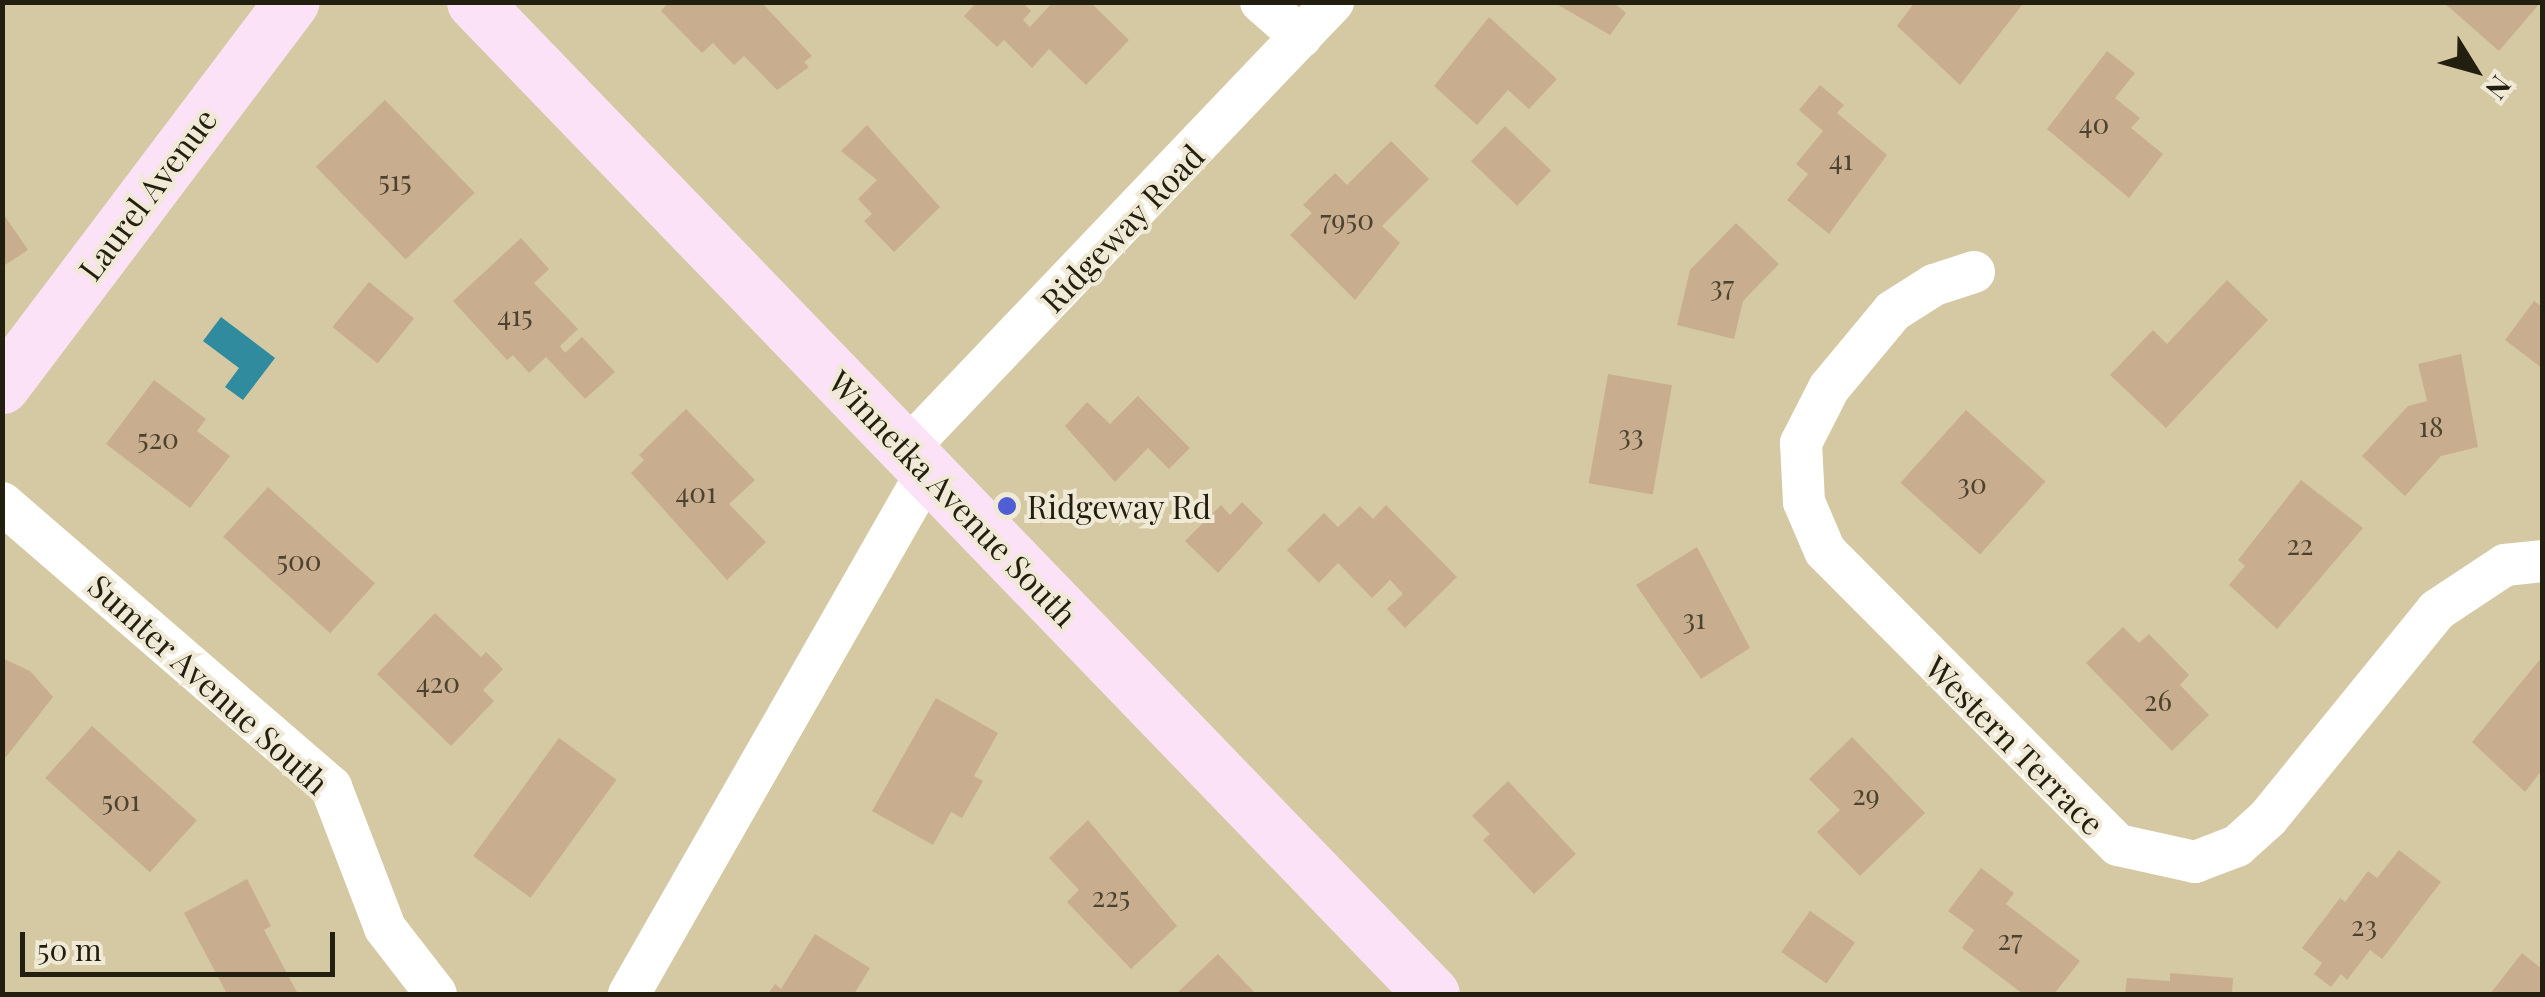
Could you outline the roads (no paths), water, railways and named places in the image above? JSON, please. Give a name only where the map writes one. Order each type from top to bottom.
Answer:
[{"type":"street","name":"Laurel Avenue","points":[[2,386],[291,2]]},
{"type":"street","name":"Winnetka Avenue South","points":[[474,2],[1432,994]]},
{"type":"street","points":[[1261,2],[1301,37]]},
{"type":"street","name":"Ridgeway Road","points":[[629,994],[916,461],[1333,2]]},
{"type":"street","name":"Western Terrace","points":[[1974,272],[1934,285],[1893,311],[1829,388],[1801,443],[1804,502],[1825,551],[2118,845],[2195,862],[2237,846],[2268,818],[2437,610],[2505,565],[2542,561]]},
{"type":"street","name":"Sumter Avenue South","points":[[2,503],[331,787],[385,928],[436,994]]},
{"type":"water","points":[[221,317],[275,358],[243,400],[225,387],[239,368],[203,341]]},
{"type":"place","name":"Ridgeway Rd","points":[[1007,506]]}]
